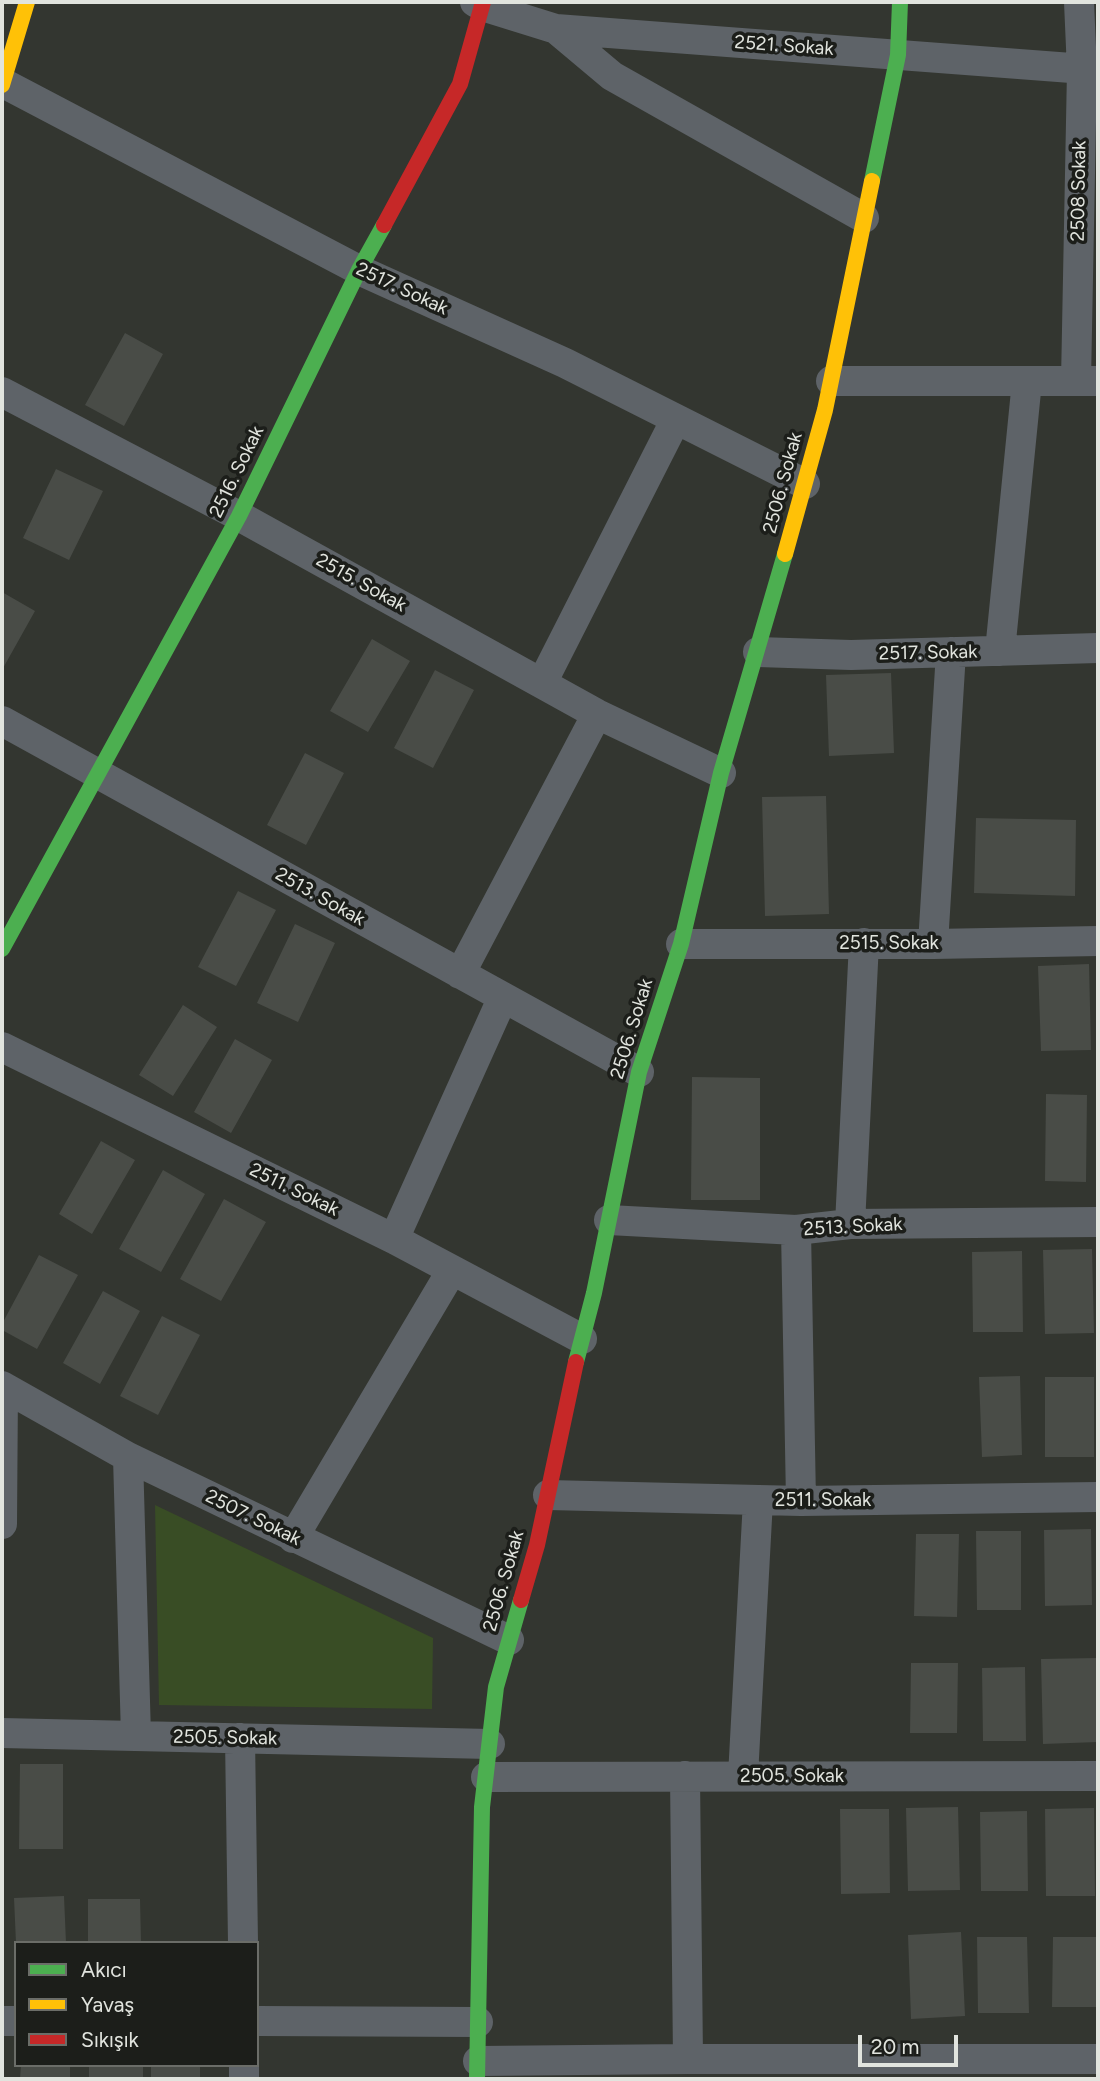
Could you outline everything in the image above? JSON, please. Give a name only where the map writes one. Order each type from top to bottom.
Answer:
[{"type":"street","points":[[2,84],[27,2]]},
{"type":"street","name":"2506. Sokak","points":[[477,2070],[482,1807],[496,1687],[537,1545],[639,1072],[681,944],[721,773],[758,652],[831,381],[898,55],[900,2]]},
{"type":"street","name":"2508 Sokak","points":[[1079,2],[1090,70],[1087,381]]},
{"type":"street","name":"2521. Sokak","points":[[480,3],[556,29],[1090,70]]},
{"type":"street","name":"2516. Sokak","points":[[2,949],[239,516],[359,270],[460,84],[480,3]]},
{"type":"street","points":[[556,29],[612,76],[864,218]]},
{"type":"street","name":"2517. Sokak","points":[[2,84],[359,270],[565,363],[805,484]]},
{"type":"street","points":[[831,381],[1087,381]]},
{"type":"street","points":[[1000,651],[1027,381]]},
{"type":"street","name":"2515. Sokak","points":[[2,391],[239,516],[597,714],[721,773]]},
{"type":"street","points":[[542,683],[676,419]]},
{"type":"street","name":"2517. Sokak","points":[[758,652],[851,655],[1098,648]]},
{"type":"street","points":[[933,944],[951,652]]},
{"type":"street","points":[[460,974],[597,714]]},
{"type":"street","name":"2513. Sokak","points":[[2,721],[639,1072]]},
{"type":"street","name":"2515. Sokak","points":[[681,944],[1098,941]]},
{"type":"street","points":[[850,1224],[864,943]]},
{"type":"street","points":[[394,1239],[503,997]]},
{"type":"street","name":"2511. Sokak","points":[[2,1047],[394,1239],[582,1339]]},
{"type":"street","name":"2513. Sokak","points":[[609,1220],[796,1230],[850,1224],[1098,1222]]},
{"type":"street","points":[[796,1230],[801,1501]]},
{"type":"street","points":[[293,1538],[452,1270]]},
{"type":"street","points":[[2,1524],[3,1386]]},
{"type":"street","name":"2507. Sokak","points":[[3,1386],[128,1457],[509,1640]]},
{"type":"street","points":[[128,1457],[136,1736]]},
{"type":"street","name":"2511. Sokak","points":[[548,1496],[801,1501],[1098,1497]]},
{"type":"street","points":[[743,1776],[758,1500]]},
{"type":"street","name":"2505. Sokak","points":[[2,1733],[490,1744]]},
{"type":"street","points":[[240,1738],[243,1941]]},
{"type":"street","points":[[685,1776],[688,2059]]},
{"type":"street","name":"2505. Sokak","points":[[486,1777],[1098,1776]]},
{"type":"street","points":[[259,2021],[478,2022]]},
{"type":"street","points":[[477,2070],[688,2059],[864,2069],[1098,2059]]},
{"type":"green space","points":[[155,1505],[433,1638],[432,1709],[159,1705]]},
{"type":"building","points":[[125,333],[163,354],[124,426],[85,405]]},
{"type":"building","points":[[56,469],[103,491],[69,560],[23,538]]},
{"type":"building","points":[[2,592],[35,611],[2,670]]},
{"type":"building","points":[[372,639],[410,661],[368,732],[330,711]]},
{"type":"building","points":[[435,670],[474,690],[433,768],[394,748]]},
{"type":"building","points":[[891,673],[894,753],[829,756],[826,675]]},
{"type":"building","points":[[305,753],[344,773],[306,845],[267,825]]},
{"type":"building","points":[[826,796],[829,914],[765,916],[762,797]]},
{"type":"building","points":[[976,818],[1076,820],[1075,896],[974,893]]},
{"type":"building","points":[[238,891],[276,910],[236,986],[198,967]]},
{"type":"building","points":[[295,924],[335,943],[298,1022],[257,1003]]},
{"type":"building","points":[[1089,964],[1091,1050],[1041,1051],[1038,966]]},
{"type":"building","points":[[183,1005],[217,1027],[173,1096],[139,1075]]},
{"type":"building","points":[[235,1039],[272,1060],[231,1133],[194,1112]]},
{"type":"building","points":[[692,1077],[760,1078],[760,1200],[691,1200]]},
{"type":"building","points":[[1046,1094],[1087,1095],[1086,1182],[1045,1181]]},
{"type":"building","points":[[101,1141],[135,1160],[92,1234],[59,1214]]},
{"type":"building","points":[[163,1170],[205,1194],[161,1272],[119,1249]]},
{"type":"building","points":[[224,1199],[266,1222],[221,1301],[180,1279]]},
{"type":"building","points":[[1092,1249],[1094,1333],[1045,1334],[1043,1250]]},
{"type":"building","points":[[1022,1251],[1023,1332],[973,1332],[972,1252]]},
{"type":"building","points":[[39,1255],[78,1275],[37,1349],[2,1330],[2,1324]]},
{"type":"building","points":[[103,1291],[140,1311],[100,1384],[63,1363]]},
{"type":"building","points":[[162,1316],[200,1335],[158,1415],[120,1396]]},
{"type":"building","points":[[1020,1376],[1022,1455],[982,1457],[979,1377]]},
{"type":"building","points":[[1045,1377],[1094,1377],[1094,1457],[1045,1457]]},
{"type":"building","points":[[1091,1529],[1092,1605],[1045,1606],[1044,1530]]},
{"type":"building","points":[[976,1531],[1021,1531],[1021,1610],[977,1610]]},
{"type":"building","points":[[916,1534],[959,1534],[957,1617],[914,1616]]},
{"type":"building","points":[[1097,1658],[1098,1742],[1043,1744],[1041,1659]]},
{"type":"building","points":[[911,1663],[958,1663],[957,1733],[910,1733]]},
{"type":"building","points":[[1025,1667],[1026,1741],[983,1741],[982,1668]]},
{"type":"building","points":[[20,1764],[63,1764],[63,1849],[19,1849]]},
{"type":"building","points":[[958,1807],[960,1890],[908,1891],[906,1808]]},
{"type":"building","points":[[1094,1808],[1095,1896],[1046,1896],[1045,1809]]},
{"type":"building","points":[[840,1809],[889,1809],[890,1893],[841,1894]]},
{"type":"building","points":[[1027,1811],[1028,1891],[981,1891],[980,1812]]},
{"type":"building","points":[[64,1896],[66,1941],[16,1941],[14,1898]]},
{"type":"building","points":[[88,1899],[140,1899],[141,1941],[88,1941]]},
{"type":"building","points":[[961,1932],[965,2016],[911,2019],[908,1935]]},
{"type":"building","points":[[977,1937],[1027,1937],[1029,2013],[978,2013]]},
{"type":"building","points":[[1053,1937],[1096,1937],[1096,2007],[1052,2007]]},
{"type":"building","points":[[21,2067],[70,2067],[70,2079],[20,2079]]},
{"type":"building","points":[[89,2067],[143,2067],[143,2079],[89,2079]]},
{"type":"building","points":[[151,2067],[200,2067],[200,2079],[151,2079]]},
{"type":"traffic: fast","points":[[872,181],[898,55],[900,2]]},
{"type":"traffic: fast","points":[[2,949],[239,516],[359,270],[384,225]]},
{"type":"traffic: fast","points":[[576,1362],[594,1293],[639,1072],[681,944],[721,773],[785,554]]},
{"type":"traffic: fast","points":[[477,2079],[482,1807],[496,1687],[521,1600]]},
{"type":"traffic: slow","points":[[2,85],[27,2]]},
{"type":"traffic: slow","points":[[785,554],[825,410],[872,181]]},
{"type":"traffic: jam","points":[[384,225],[460,84],[483,2]]},
{"type":"traffic: jam","points":[[521,1600],[537,1545],[576,1362]]}]
